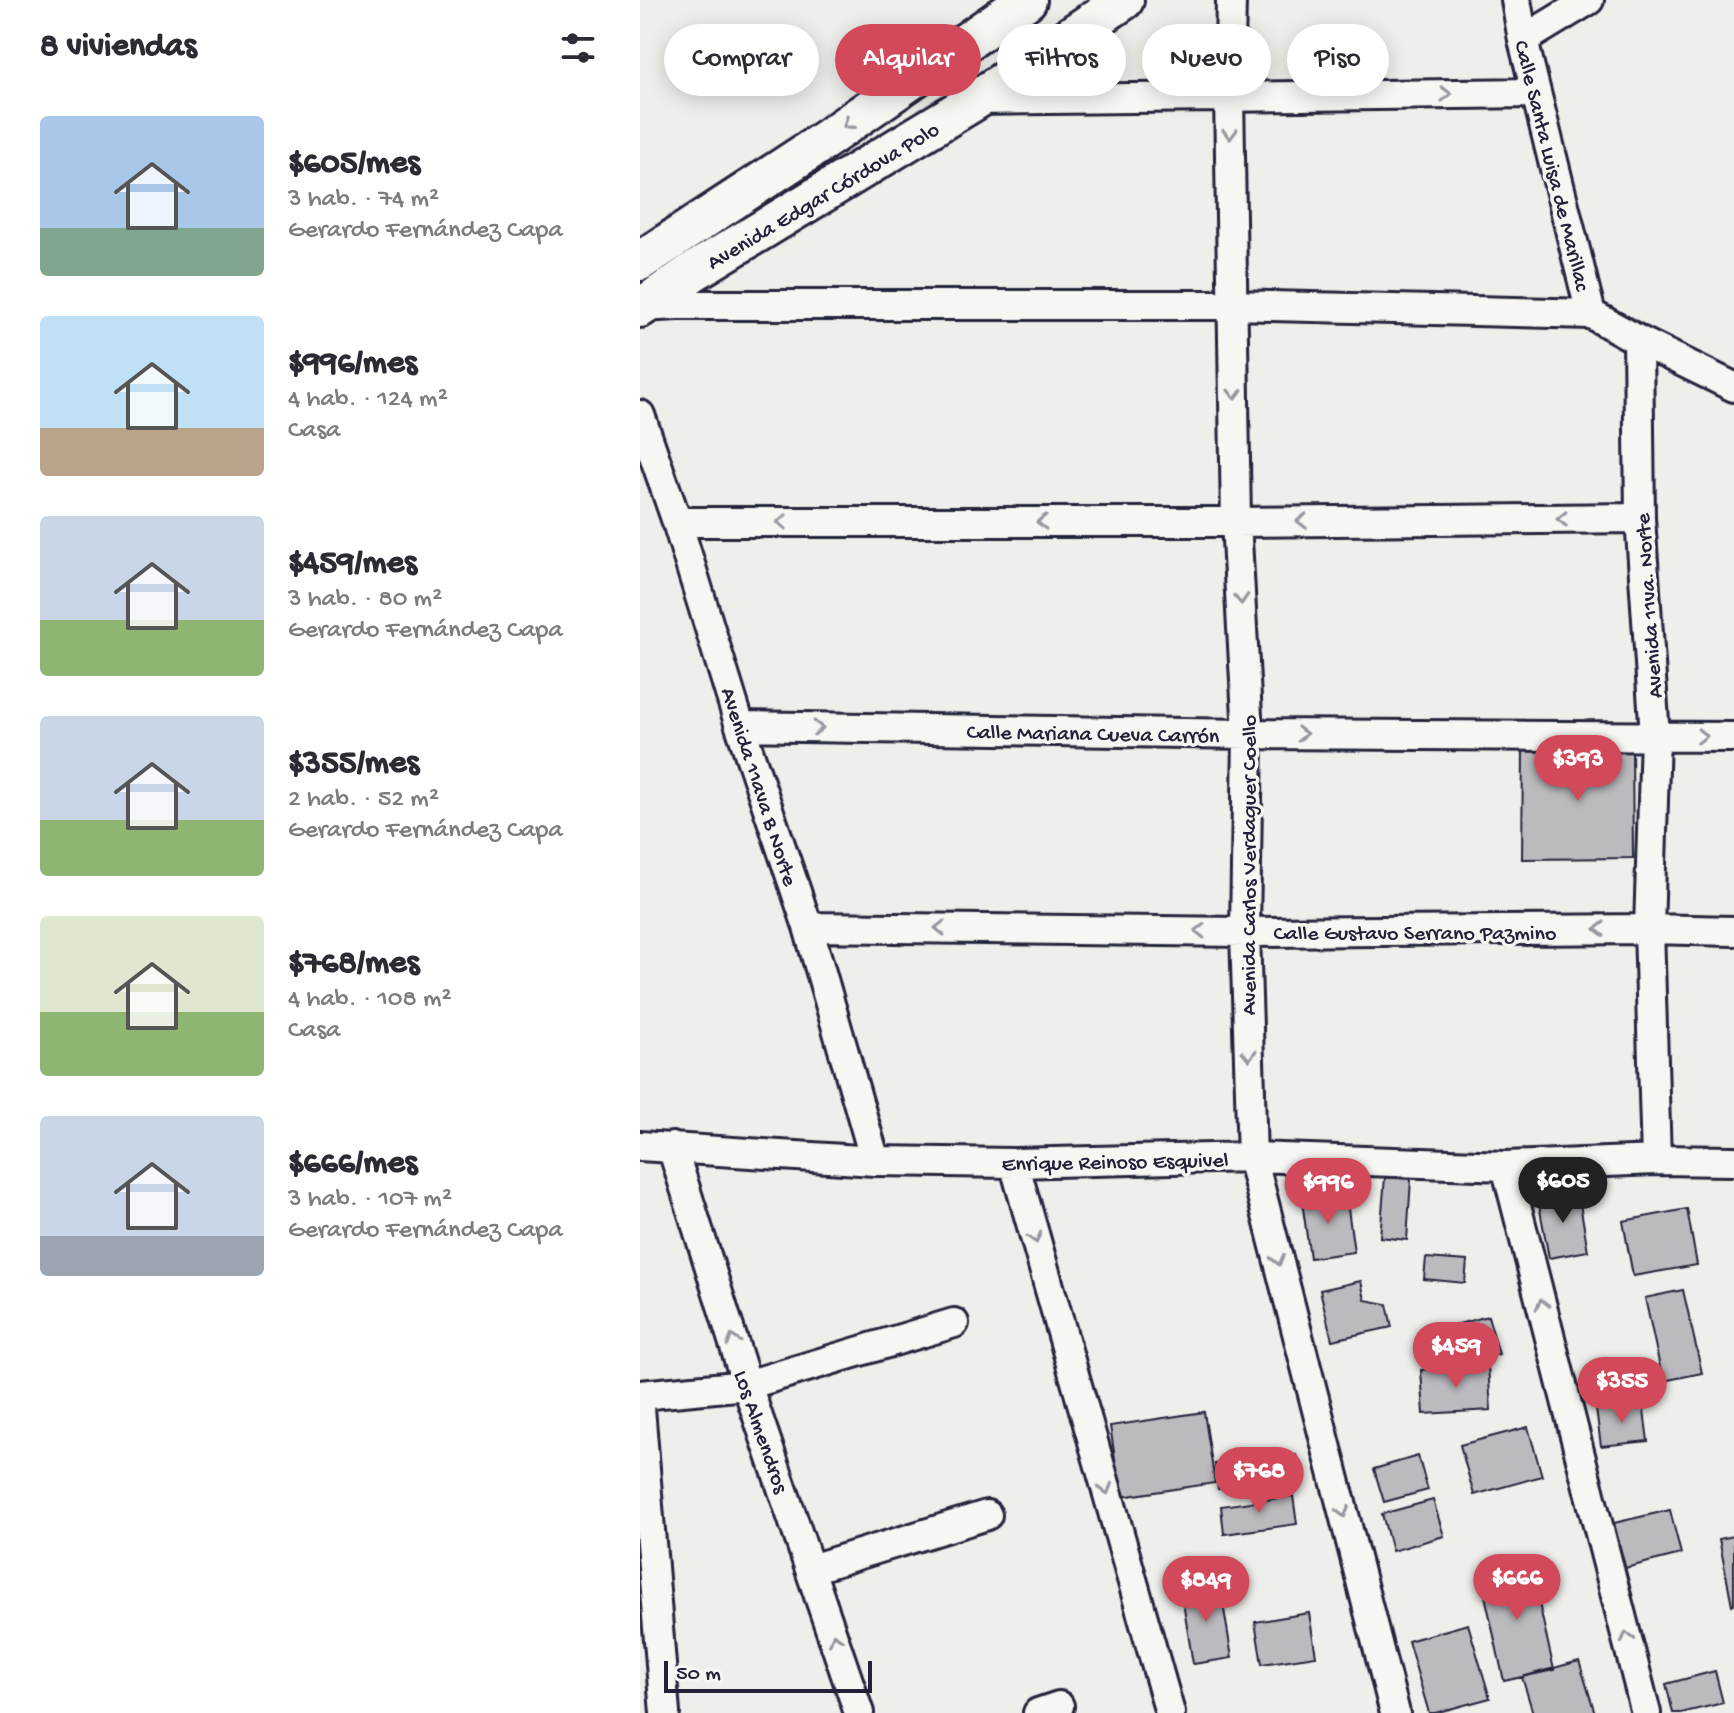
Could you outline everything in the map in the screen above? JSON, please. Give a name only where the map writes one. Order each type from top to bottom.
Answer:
[{"type":"main road","name":"Avenida Edgar Córdova Polo","points":[[640,261],[813,148],[1027,0]]},
{"type":"main road","name":"Avenida Edgar Córdova Polo","points":[[640,308],[693,272],[976,100],[1124,0]]},
{"type":"street","name":"Avenida Carlos Verdaguer Coello","points":[[1230,24],[1231,0]]},
{"type":"street","name":"Calle Santa Luisa de Marillac","points":[[1516,0],[1523,40],[1591,314],[1734,387]]},
{"type":"street","points":[[1523,40],[1589,0]]},
{"type":"street","points":[[1271,95],[1536,93]]},
{"type":"street","points":[[976,100],[1178,96]]},
{"type":"street","name":"Avenida Carlos Verdaguer Coello","points":[[1229,96],[1236,522],[1248,734],[1245,932],[1252,1157],[1395,1713]]},
{"type":"street","points":[[640,308],[677,305],[1233,305],[1591,314]]},
{"type":"street","name":"Avenida 11va. Norte","points":[[1638,340],[1640,518],[1655,736],[1649,929],[1656,1160]]},
{"type":"street","name":"Avenida 11ava B Norte","points":[[640,415],[808,927],[875,1161]]},
{"type":"street","points":[[677,522],[1640,518]]},
{"type":"street","name":"Calle Mariana Cueva Carrón","points":[[740,726],[1734,737]]},
{"type":"street","name":"Calle Gustavo Serrano Pazmino","points":[[808,927],[1245,932],[1734,931]]},
{"type":"street","name":"Enrique Reinoso Esquivel","points":[[640,1146],[875,1161],[1014,1163],[1252,1157],[1506,1166],[1656,1160],[1734,1161]]},
{"type":"street","name":"Los Almendros","points":[[672,1147],[747,1385],[859,1713]]},
{"type":"street","points":[[1014,1163],[1170,1713]]},
{"type":"street","points":[[1506,1166],[1646,1713]]},
{"type":"street","points":[[640,1395],[747,1385],[954,1323]]},
{"type":"street","points":[[640,1408],[665,1713]]},
{"type":"street","points":[[811,1569],[987,1515]]},
{"type":"building","points":[[1632,747],[1633,858],[1522,859],[1523,748]]},
{"type":"building","points":[[1385,1177],[1411,1179],[1407,1240],[1380,1237]]},
{"type":"building","points":[[1578,1192],[1588,1251],[1549,1258],[1538,1199]]},
{"type":"building","points":[[1346,1194],[1354,1252],[1310,1258],[1302,1201]]},
{"type":"building","points":[[1687,1209],[1697,1265],[1633,1276],[1623,1221]]},
{"type":"building","points":[[1426,1258],[1467,1261],[1465,1283],[1424,1279]]},
{"type":"building","points":[[1361,1281],[1365,1300],[1387,1304],[1392,1327],[1332,1340],[1320,1290]]},
{"type":"building","points":[[1683,1290],[1702,1373],[1663,1381],[1645,1298]]},
{"type":"building","points":[[1488,1316],[1499,1354],[1440,1370],[1429,1332]]},
{"type":"building","points":[[1488,1366],[1491,1410],[1424,1414],[1421,1370]]},
{"type":"building","points":[[1643,1403],[1648,1441],[1601,1446],[1596,1409]]},
{"type":"building","points":[[1204,1412],[1215,1483],[1121,1497],[1110,1426]]},
{"type":"building","points":[[1528,1427],[1542,1476],[1474,1495],[1460,1445]]},
{"type":"building","points":[[1296,1455],[1299,1481],[1218,1489],[1215,1464]]},
{"type":"building","points":[[1418,1456],[1428,1490],[1384,1502],[1374,1469]]},
{"type":"building","points":[[1293,1496],[1297,1524],[1224,1534],[1221,1506]]},
{"type":"building","points":[[1433,1500],[1444,1536],[1392,1551],[1382,1514]]},
{"type":"building","points":[[1670,1510],[1681,1554],[1625,1568],[1614,1523]]},
{"type":"building","points":[[1734,1536],[1734,1604],[1732,1605],[1719,1539]]},
{"type":"building","points":[[1530,1563],[1554,1670],[1504,1681],[1480,1573]]},
{"type":"building","points":[[1220,1585],[1232,1658],[1193,1664],[1181,1590]]},
{"type":"building","points":[[1309,1613],[1316,1656],[1262,1664],[1255,1622]]},
{"type":"building","points":[[1468,1624],[1490,1698],[1429,1713],[1408,1641]]},
{"type":"building","points":[[1579,1661],[1595,1713],[1533,1713],[1522,1677]]},
{"type":"building","points":[[1715,1671],[1723,1703],[1673,1713],[1666,1684]]}]
